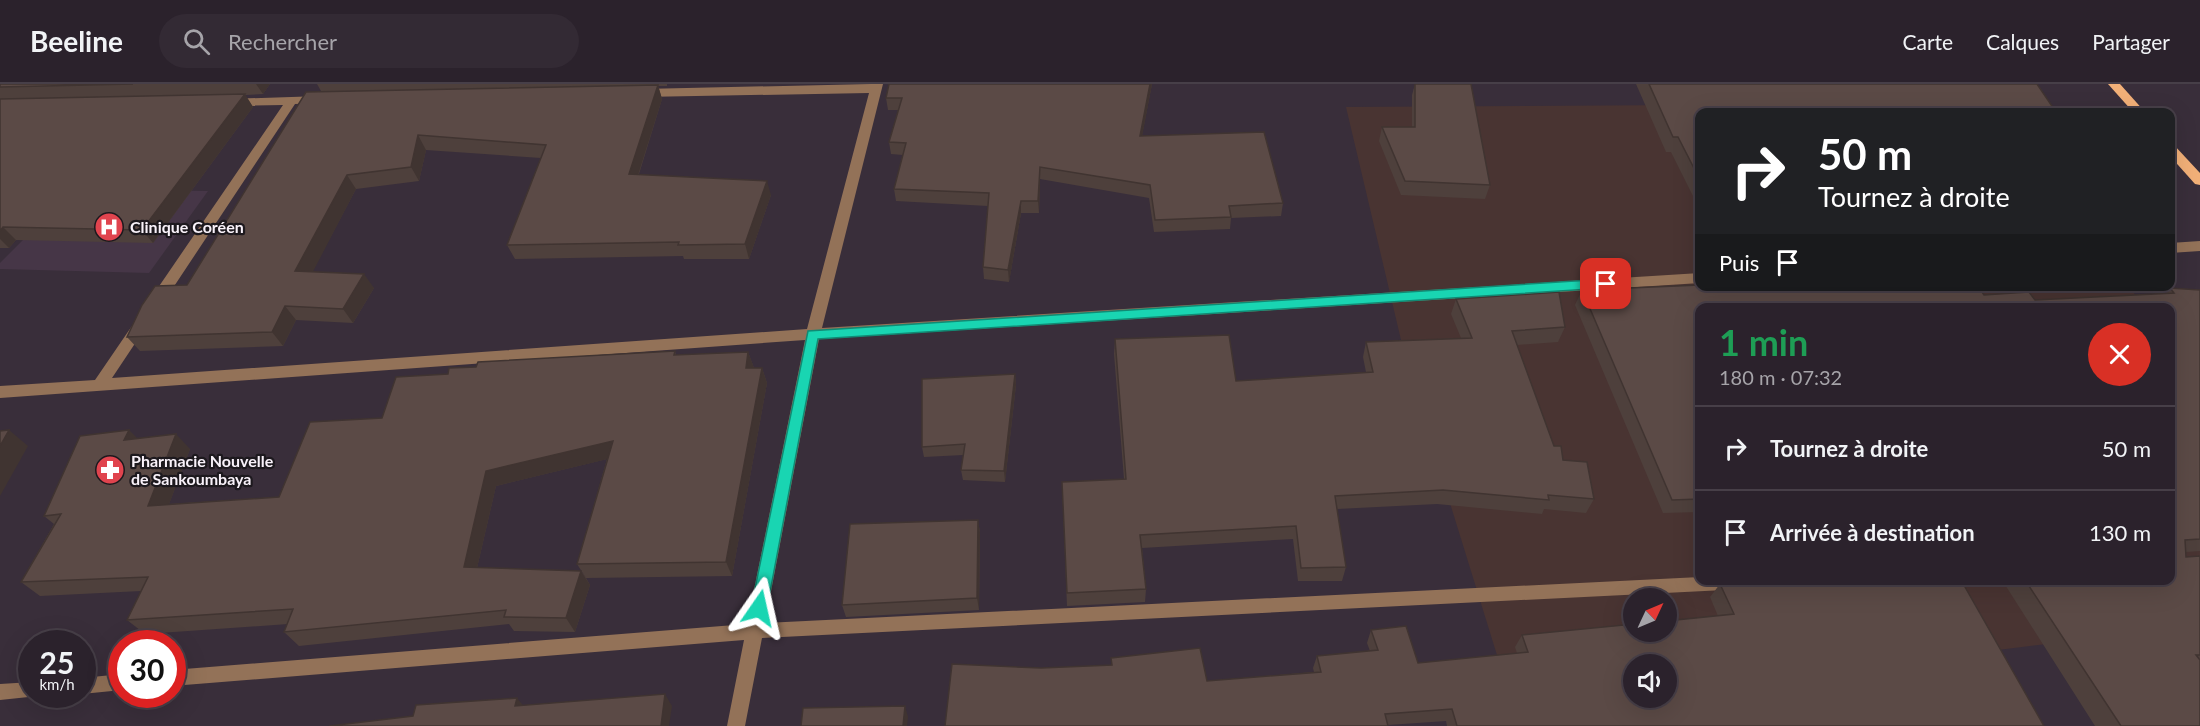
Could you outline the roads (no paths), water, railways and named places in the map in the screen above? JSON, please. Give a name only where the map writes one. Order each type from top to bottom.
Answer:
[{"type":"main road","points":[[2114,84],[2135,108]]},
{"type":"main road","points":[[2175,154],[2200,182]]},
{"type":"street","points":[[625,94],[876,86],[813,334],[736,726]]},
{"type":"street","points":[[222,102],[340,99]]},
{"type":"street","points":[[100,384],[292,100]]},
{"type":"street","points":[[2175,248],[2200,246]]},
{"type":"street","points":[[0,392],[813,334],[1695,278]]},
{"type":"street","points":[[186,677],[754,630],[1695,584]]},
{"type":"street","points":[[0,692],[18,691]]},
{"type":"place","name":"Clinique Coréen","points":[[109,227]]},
{"type":"place","name":"Pharmacie Nouvelle de Sankoumbaya","points":[[110,470]]}]
